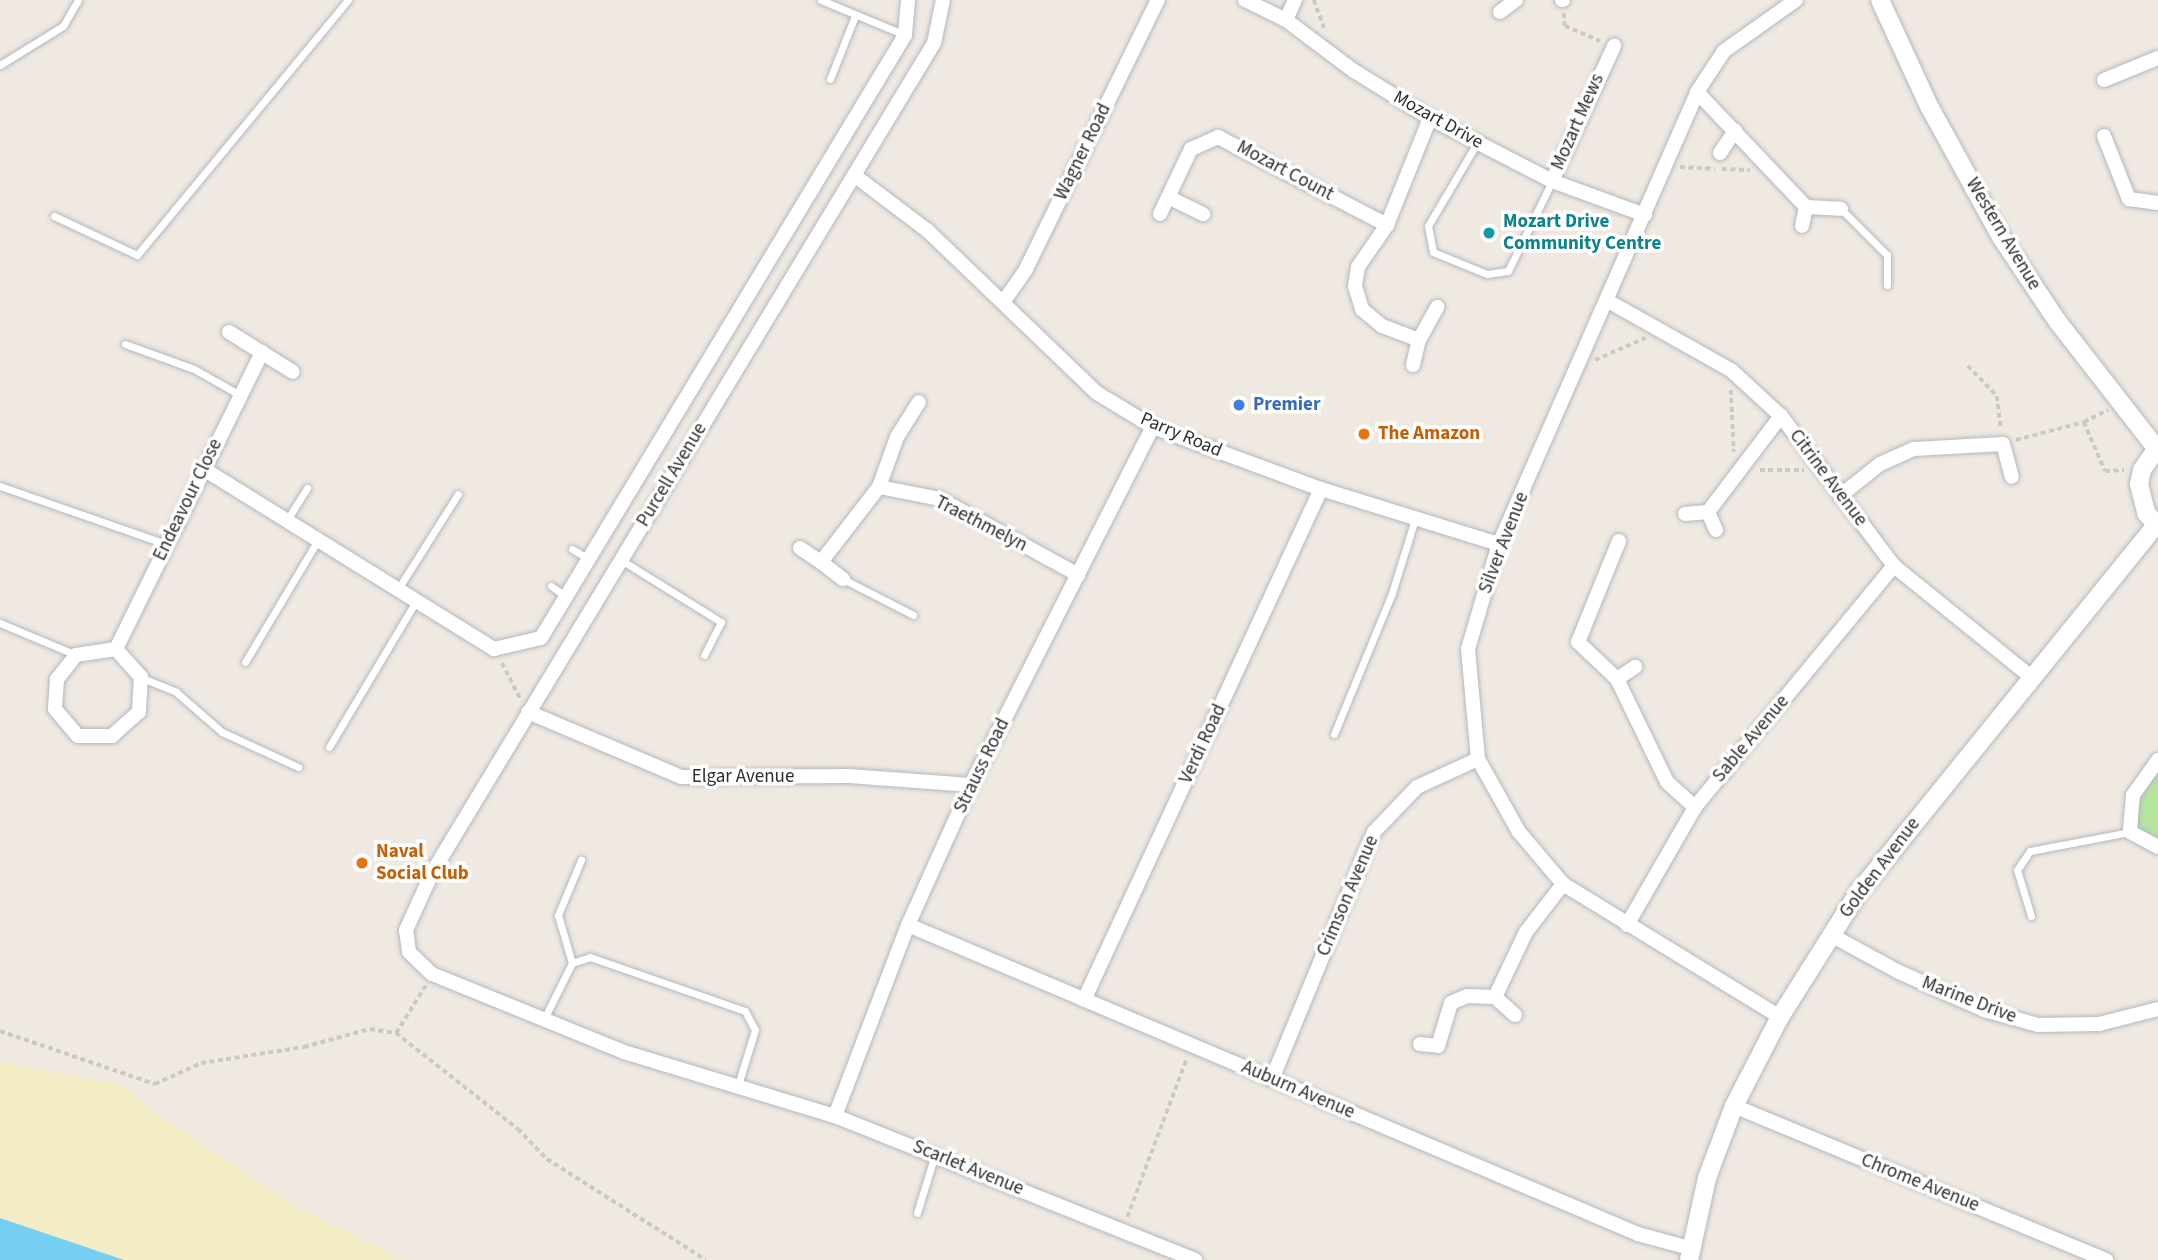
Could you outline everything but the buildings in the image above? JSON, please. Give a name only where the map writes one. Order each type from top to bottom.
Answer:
[{"type":"street","points":[[202,468],[494,649],[541,638],[591,560],[905,34],[908,0]]},
{"type":"street","name":"Purcell Avenue","points":[[409,952],[406,930],[432,873],[934,43],[943,0]]},
{"type":"street","name":"Wagner Road","points":[[1004,301],[1026,270],[1158,0]]},
{"type":"street","name":"Mozart Drive","points":[[1245,0],[1286,20],[1325,50],[1430,118],[1552,181],[1645,215]]},
{"type":"street","points":[[1286,20],[1295,0]]},
{"type":"street","points":[[1500,12],[1516,0]]},
{"type":"street","name":"Silver Avenue","points":[[1780,1017],[1563,884],[1519,832],[1478,759],[1468,649],[1499,544],[1608,301],[1697,92],[1724,51],[1796,0]]},
{"type":"street","name":"Western Avenue","points":[[1880,0],[1929,106],[2001,237],[2119,404],[2157,448],[2142,470]]},
{"type":"street","name":"Mozart Mews","points":[[1552,181],[1598,60],[1614,46]]},
{"type":"street","points":[[2104,80],[2158,58]]},
{"type":"street","points":[[1697,92],[1806,207],[1841,209]]},
{"type":"street","points":[[1419,340],[1382,326],[1362,309],[1355,286],[1358,267],[1387,225],[1430,118]]},
{"type":"street","points":[[1720,153],[1735,131]]},
{"type":"street","points":[[2104,136],[2129,200],[2138,197],[2158,203]]},
{"type":"street","name":"Mozart Count","points":[[1160,214],[1170,198],[1191,149],[1218,137],[1387,225]]},
{"type":"street","name":"Parry Road","points":[[854,175],[928,231],[1097,393],[1153,426],[1321,489],[1499,544]]},
{"type":"street","points":[[1170,198],[1203,214]]},
{"type":"street","points":[[1802,226],[1806,207]]},
{"type":"street","name":"Citrine Avenue","points":[[1608,301],[1662,328],[1741,380],[1781,416],[1894,566],[2031,677]]},
{"type":"street","points":[[1413,365],[1419,340],[1437,307]]},
{"type":"street","points":[[229,332],[293,372]]},
{"type":"street","name":"Endeavour Close","points":[[116,649],[202,468],[262,352]]},
{"type":"street","points":[[821,562],[879,486],[897,436],[919,402]]},
{"type":"street","points":[[1708,512],[1738,468],[1781,416]]},
{"type":"street","name":"Strauss Road","points":[[835,1116],[908,925],[971,785],[1153,426]]},
{"type":"street","points":[[1840,496],[1880,464],[1914,449],[2003,444],[2012,477]]},
{"type":"street","points":[[2142,470],[2141,499],[2157,526]]},
{"type":"street","name":"Traethmelyn","points":[[879,486],[940,499],[1078,575]]},
{"type":"street","name":"Verdi Road","points":[[1084,1000],[1321,489]]},
{"type":"street","points":[[1685,514],[1708,512]]},
{"type":"street","points":[[1708,512],[1716,530]]},
{"type":"street","name":"Golden Avenue","points":[[1689,1254],[1707,1178],[1734,1106],[1780,1017],[1858,893],[2031,677],[2111,585],[2157,526]]},
{"type":"street","points":[[1619,541],[1577,642],[1618,679],[1667,782],[1695,807]]},
{"type":"street","points":[[800,548],[843,579]]},
{"type":"street","name":"Sable Avenue","points":[[1627,925],[1695,807],[1894,566]]},
{"type":"street","points":[[116,649],[141,677],[139,712],[112,736],[78,736],[55,709],[57,678],[76,655],[116,649]]},
{"type":"street","points":[[1618,679],[1635,667]]},
{"type":"street","name":"Elgar Avenue","points":[[528,712],[681,777],[849,776],[971,785]]},
{"type":"street","name":"Crimson Avenue","points":[[1272,1079],[1374,832],[1417,787],[1478,759]]},
{"type":"street","points":[[2158,760],[2133,795],[2130,832],[2158,847]]},
{"type":"street","points":[[1495,997],[1526,932],[1563,884]]},
{"type":"street","name":"Auburn Avenue","points":[[908,925],[1689,1254]]},
{"type":"street","name":"Marine Drive","points":[[1832,935],[1899,972],[1984,1010],[2038,1025],[2098,1024],[2158,1009]]},
{"type":"street","name":"Scarlet Avenue","points":[[409,952],[432,974],[624,1052],[835,1116],[1195,1260]]},
{"type":"street","points":[[1420,1044],[1438,1046],[1451,1003],[1467,996],[1495,997],[1515,1015]]},
{"type":"street","name":"Chrome Avenue","points":[[1734,1106],[2106,1260]]},
{"type":"lane","points":[[0,65],[63,26],[78,0]]},
{"type":"lane","points":[[54,216],[137,255],[348,0]]},
{"type":"lane","points":[[821,0],[905,34]]},
{"type":"lane","points":[[830,79],[855,16]]},
{"type":"lane","points":[[1477,143],[1428,226],[1433,252],[1487,274],[1508,271],[1552,181]]},
{"type":"lane","points":[[1841,209],[1887,255],[1887,285]]},
{"type":"lane","points":[[125,344],[194,369],[240,395]]},
{"type":"lane","points":[[0,486],[166,544]]},
{"type":"lane","points":[[287,521],[307,488]]},
{"type":"lane","points":[[398,590],[458,494]]},
{"type":"lane","points":[[1334,734],[1392,593],[1415,518]]},
{"type":"lane","points":[[245,662],[318,540]]},
{"type":"lane","points":[[572,549],[591,560]]},
{"type":"lane","points":[[621,559],[721,622],[704,654]]},
{"type":"lane","points":[[843,579],[913,615]]},
{"type":"lane","points":[[551,586],[568,598]]},
{"type":"lane","points":[[330,747],[416,601]]},
{"type":"lane","points":[[0,622],[76,655]]},
{"type":"lane","points":[[141,677],[176,692],[222,732],[298,767]]},
{"type":"lane","points":[[2031,916],[2018,870],[2029,851],[2130,832]]},
{"type":"lane","points":[[544,1020],[572,962],[558,915],[581,860]]},
{"type":"lane","points":[[572,962],[590,957],[745,1011],[755,1030],[738,1085]]},
{"type":"lane","points":[[917,1213],[935,1154]]},
{"type":"path","points":[[1314,0],[1327,38],[1325,50]]},
{"type":"path","points":[[1563,0],[1565,26],[1614,46]]},
{"type":"path","points":[[1583,356],[1595,361],[1662,328]]},
{"type":"path","points":[[1968,366],[1997,397],[2003,444],[2084,422],[2119,404]]},
{"type":"path","points":[[1741,380],[1731,391],[1734,459],[1738,468],[1804,470],[1815,462]]},
{"type":"path","points":[[2084,422],[2105,471],[2142,470]]},
{"type":"path","points":[[494,649],[528,712]]},
{"type":"path","points":[[396,1033],[432,974]]},
{"type":"path","points":[[0,1031],[155,1084],[201,1063],[304,1046],[370,1029],[396,1033],[518,1129],[547,1159],[706,1260]]},
{"type":"path","points":[[1122,1230],[1192,1045]]},
{"type":"green space","points":[[2158,765],[2158,842],[2133,830],[2136,797]]},
{"type":"sand","points":[[0,1062],[121,1085],[160,1117],[299,1208],[404,1260],[0,1260],[0,1218],[42,1232],[0,1217]]},
{"type":"water","points":[[0,1218],[124,1260],[0,1260]]},
{"type":"place","name":"Mozart Drive Community Centre","points":[[1489,233]]},
{"type":"place","name":"Premier","points":[[1239,405]]},
{"type":"place","name":"The Amazon","points":[[1364,434]]},
{"type":"place","name":"Naval Social Club","points":[[362,863]]}]
